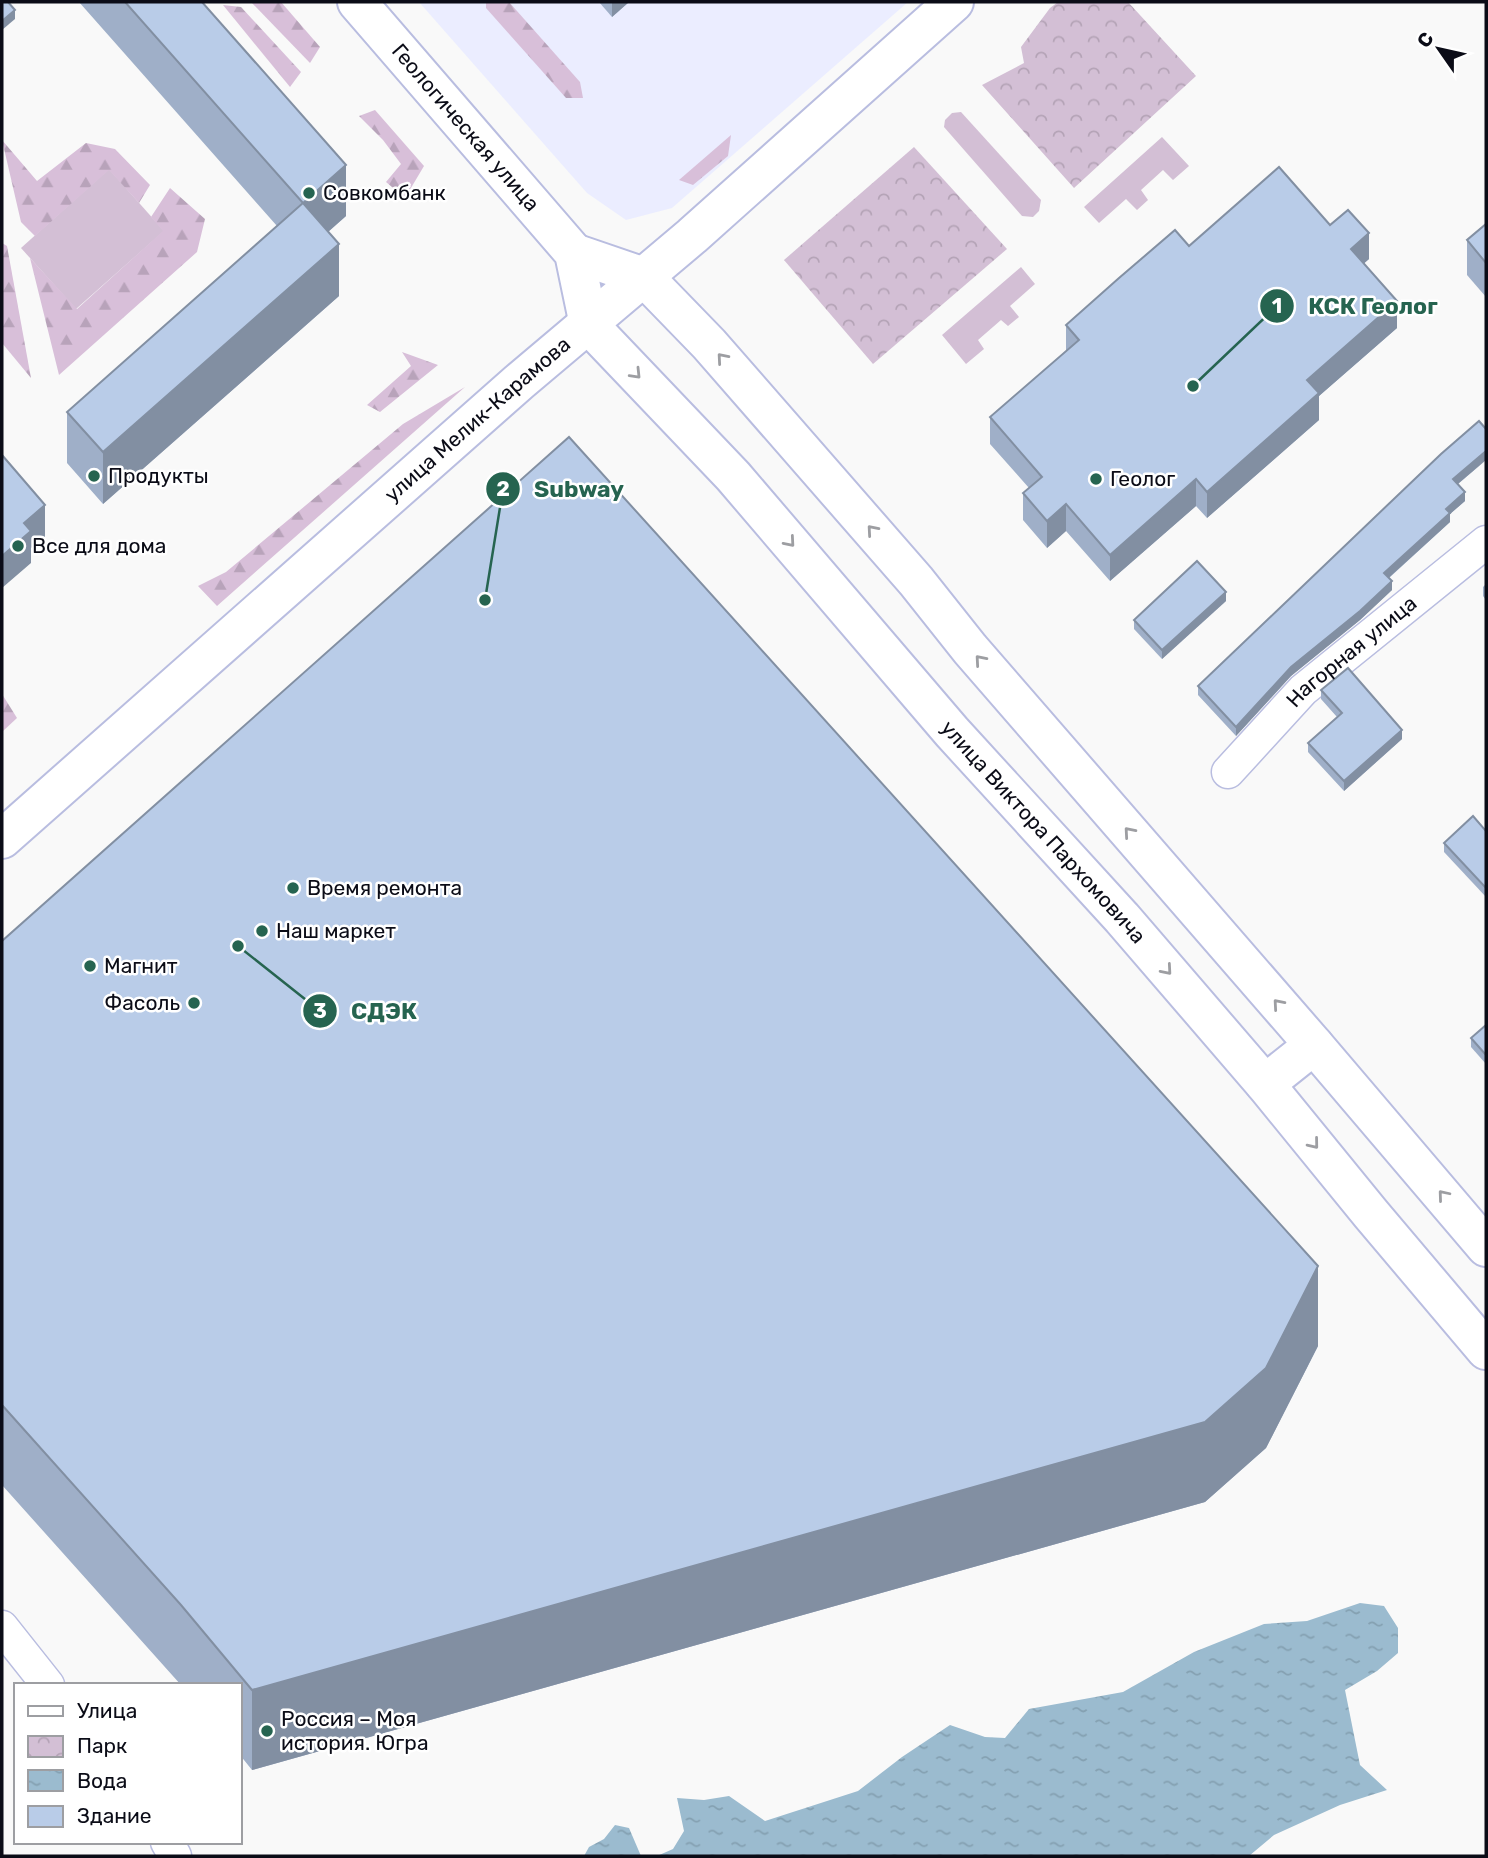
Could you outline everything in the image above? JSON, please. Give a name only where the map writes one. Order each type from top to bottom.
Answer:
[{"type":"main road","name":"Геологическая улица","points":[[357,2],[574,253],[589,325]]},
{"type":"main road","name":"улица Мелик-Карамова","points":[[2,839],[954,2]]},
{"type":"main road","points":[[574,253],[644,277],[709,344],[916,581],[970,649],[1314,1045],[1486,1248]]},
{"type":"main road","name":"улица Виктора Пархомовича","points":[[589,325],[733,476],[952,732],[1122,918],[1265,1084],[1486,1350]]},
{"type":"main road","points":[[1265,1084],[1314,1045]]},
{"type":"street","name":"Нагорная улица","points":[[1228,772],[1303,690],[1486,542]]},
{"type":"street","points":[[2,1627],[46,1683]]},
{"type":"shaded area","points":[[419,2],[908,2],[672,208],[626,220],[587,193]]},
{"type":"green space","points":[[251,2],[281,2],[320,47],[310,63]]},
{"type":"green space","points":[[486,2],[509,2],[580,82],[583,98],[566,98],[486,8]]},
{"type":"green space","points":[[1058,2],[1128,2],[1196,76],[1074,188],[982,85],[1024,63],[1021,47],[1050,8]]},
{"type":"green space","points":[[223,5],[241,7],[301,72],[290,87]]},
{"type":"green space","points":[[375,110],[424,166],[405,198],[386,182],[401,164],[383,140],[359,116]]},
{"type":"green space","points":[[961,112],[1041,200],[1039,211],[1033,217],[1022,216],[944,127],[945,120],[952,113]]},
{"type":"green space","points":[[731,135],[728,156],[693,185],[679,180]]},
{"type":"green space","points":[[1162,137],[1189,166],[1173,180],[1163,170],[1141,190],[1148,200],[1137,210],[1126,199],[1099,223],[1084,207]]},
{"type":"green space","points":[[2,140],[37,181],[86,143],[115,149],[150,185],[139,203],[109,170],[35,236],[21,222]]},
{"type":"green space","points":[[914,147],[1007,249],[873,364],[784,260]]},
{"type":"green space","points":[[109,169],[164,231],[76,309],[21,248]]},
{"type":"green space","points":[[170,188],[205,219],[197,252],[59,375],[30,258],[77,309],[163,231],[151,217]]},
{"type":"green space","points":[[2,243],[7,246],[31,378],[2,343]]},
{"type":"green space","points":[[1021,267],[1035,284],[1010,306],[1019,317],[1008,326],[1001,320],[978,340],[984,349],[966,364],[942,335]]},
{"type":"green space","points":[[402,352],[438,365],[380,412],[367,405],[411,366]]},
{"type":"green space","points":[[465,387],[217,606],[198,586],[226,572],[403,424]]},
{"type":"green space","points":[[2,694],[17,718],[2,732]]},
{"type":"water","points":[[1360,1603],[1384,1606],[1398,1628],[1398,1653],[1377,1671],[1345,1690],[1360,1765],[1387,1790],[1340,1805],[1274,1835],[1249,1856],[657,1856],[673,1849],[684,1831],[677,1798],[704,1800],[729,1796],[765,1821],[858,1791],[950,1725],[985,1737],[1005,1738],[1029,1709],[1123,1692],[1194,1652],[1264,1624],[1307,1621]]},
{"type":"water","points":[[615,1825],[629,1828],[641,1856],[584,1856],[589,1847],[604,1839]]},
{"type":"building","points":[[2,2],[8,2],[15,10],[2,21]]},
{"type":"building","points":[[125,2],[202,2],[346,165],[303,203]]},
{"type":"building","points":[[1279,167],[1330,225],[1348,210],[1369,233],[1351,249],[1397,301],[1307,380],[1319,393],[1207,492],[1196,479],[1110,555],[1066,504],[1047,521],[1023,493],[1042,477],[990,417],[1079,340],[1066,325],[1119,278],[1175,230],[1189,246]]},
{"type":"building","points":[[303,203],[339,244],[103,452],[67,412]]},
{"type":"building","points":[[1486,224],[1486,263],[1467,240]]},
{"type":"building","points":[[1479,421],[1486,429],[1486,451],[1453,479],[1465,492],[1446,509],[1450,513],[1384,573],[1392,581],[1291,667],[1236,727],[1198,686]]},
{"type":"building","points":[[569,437],[1318,1266],[1266,1368],[1205,1422],[252,1690],[181,1605],[2,1405],[2,941]]},
{"type":"building","points":[[2,455],[45,505],[24,523],[31,531],[2,556]]},
{"type":"building","points":[[1197,561],[1226,592],[1162,650],[1134,620]]},
{"type":"building","points":[[1348,668],[1402,730],[1344,781],[1308,743],[1342,713],[1321,690]]},
{"type":"building","points":[[1473,816],[1486,831],[1486,888],[1444,843]]},
{"type":"building","points":[[1486,1025],[1486,1055],[1471,1038]]},
{"type":"place","name":"Совкомбанк","points":[[309,193]]},
{"type":"place","name":"КСК Геолог","points":[[1193,386]]},
{"type":"place","name":"Продукты","points":[[94,476]]},
{"type":"place","name":"Геолог","points":[[1096,479]]},
{"type":"place","name":"Все для дома","points":[[18,546]]},
{"type":"place","name":"Subway","points":[[485,600]]},
{"type":"place","name":"Время ремонта","points":[[293,888]]},
{"type":"place","name":"Наш маркет","points":[[262,931]]},
{"type":"place","name":"СДЭК","points":[[238,946]]},
{"type":"place","name":"Магнит","points":[[90,966]]},
{"type":"place","name":"Фасоль","points":[[194,1003]]},
{"type":"place","name":"Россия – Моя история. Югра","points":[[267,1731]]}]
